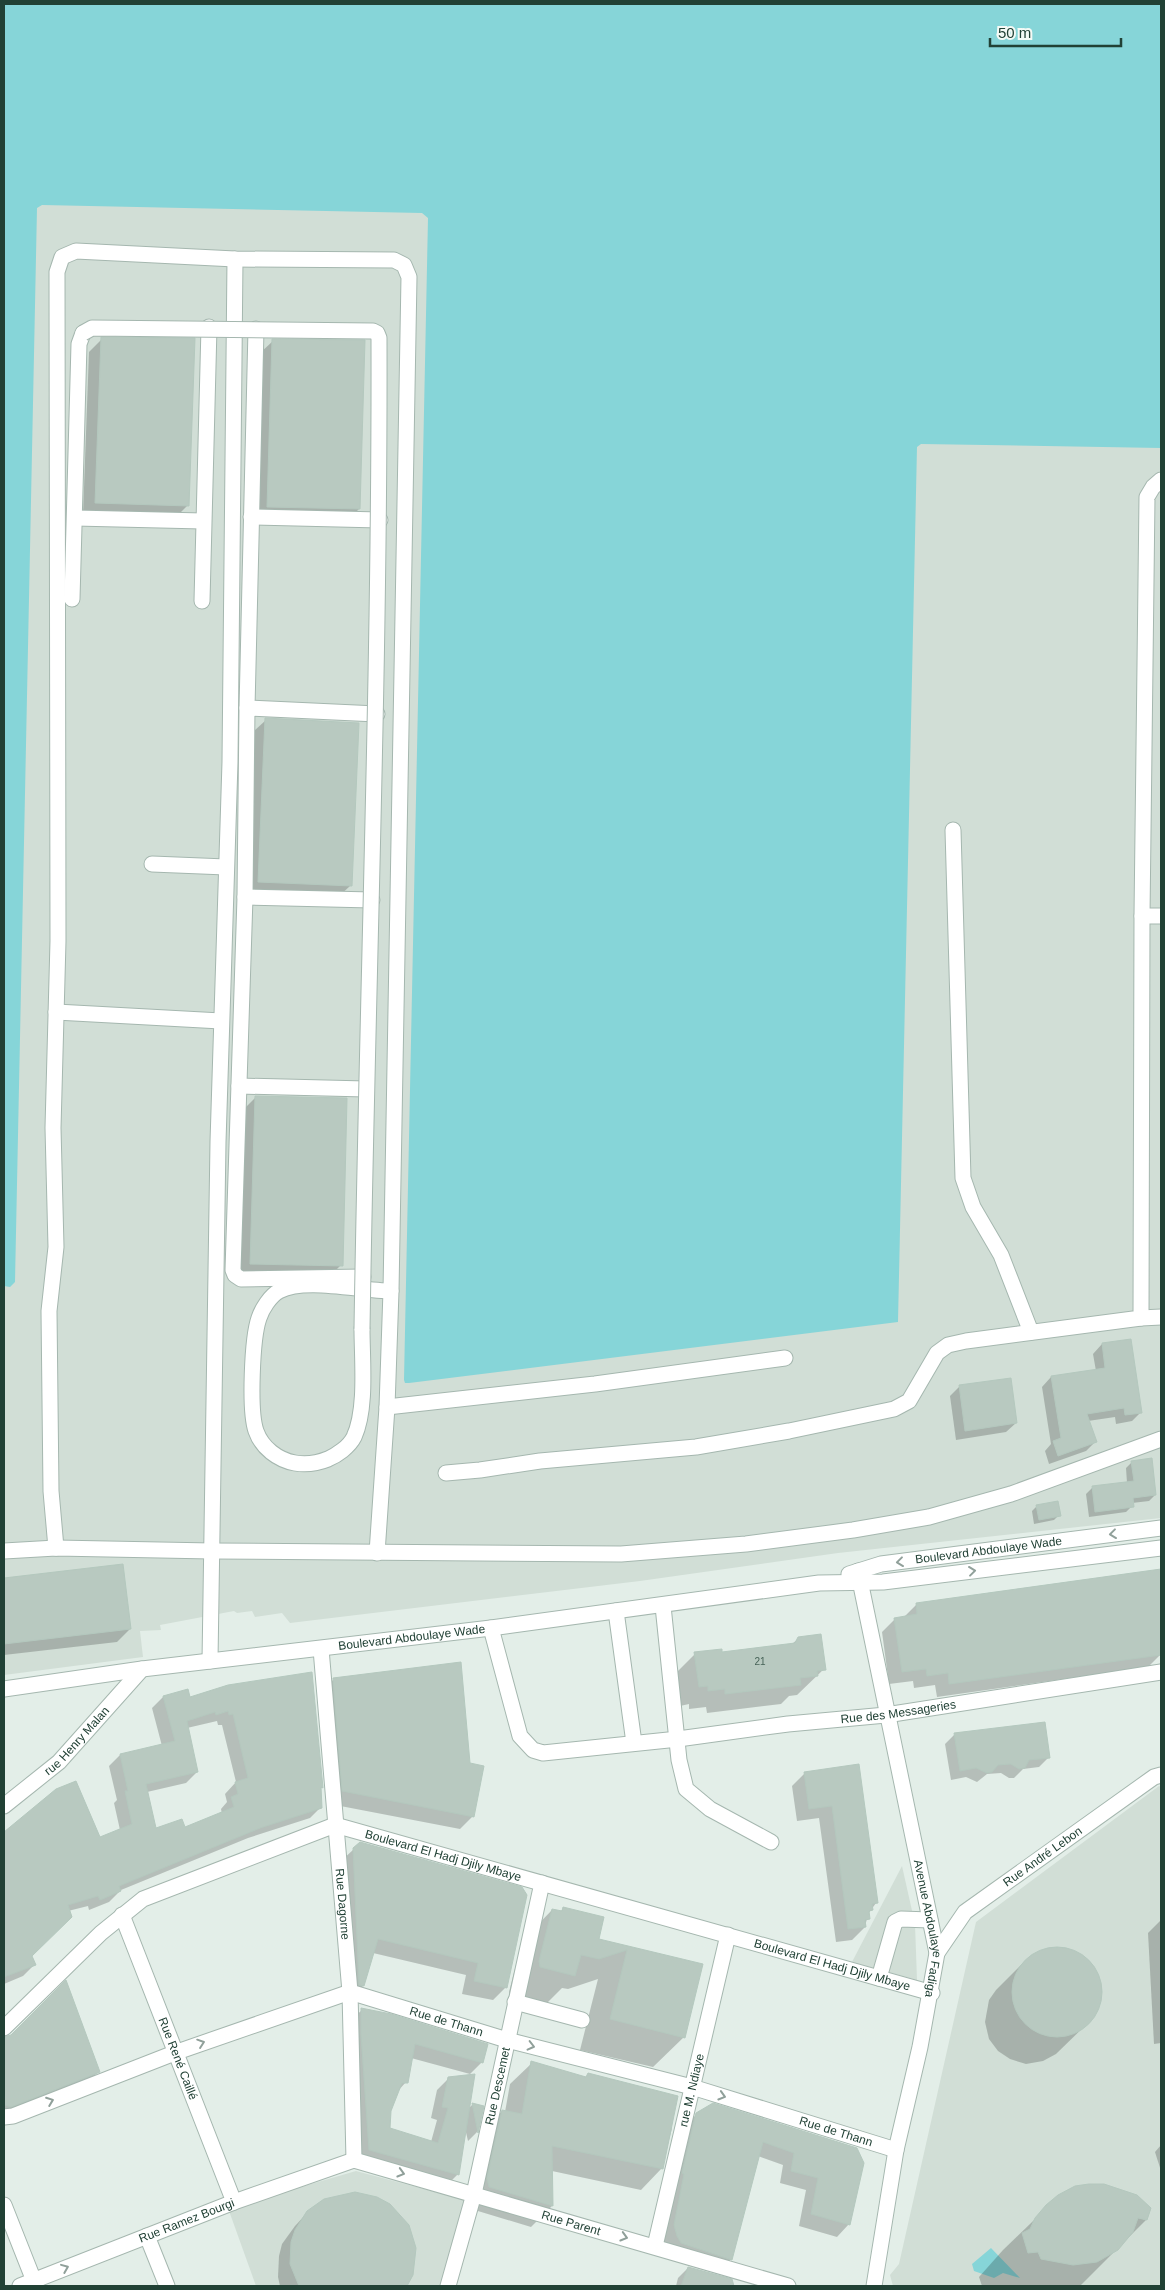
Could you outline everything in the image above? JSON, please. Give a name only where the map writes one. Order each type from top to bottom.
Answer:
[{"type":"street","points":[[56,1548],[51,1491],[48,1311],[56,1247],[53,1128],[58,941],[57,272],[62,257],[76,251],[234,259],[394,260],[404,265],[409,277],[384,1291],[387,1407],[377,1553]]},
{"type":"street","points":[[210,1661],[221,1021],[230,762],[234,259]]},
{"type":"street","points":[[72,599],[79,344],[83,333],[92,328],[209,327],[373,331],[377,333],[380,520],[366,1089],[363,1277],[363,1285],[363,1294],[363,1303],[362,1320],[361,1410],[353,1440],[337,1455],[320,1462],[300,1464],[282,1461],[267,1448],[256,1432],[253,1414],[255,1337],[259,1317],[268,1302],[276,1292],[297,1284],[360,1290],[368,1290],[384,1291]]},
{"type":"street","points":[[202,601],[209,327]]},
{"type":"street","points":[[256,329],[247,708],[245,897],[233,1270],[235,1275],[241,1279],[363,1277]]},
{"type":"street","points":[[1141,1318],[1142,916],[1147,497],[1153,487],[1161,480]]},
{"type":"street","points":[[251,517],[380,520]]},
{"type":"street","points":[[75,518],[203,521]]},
{"type":"street","points":[[247,708],[376,714]]},
{"type":"street","points":[[954,830],[963,1178],[973,1207],[1001,1255],[1031,1332]]},
{"type":"street","points":[[152,864],[226,866]]},
{"type":"street","points":[[245,897],[372,900]]},
{"type":"street","points":[[1142,916],[1161,916]]},
{"type":"street","points":[[56,1012],[221,1021]]},
{"type":"street","points":[[239,1086],[366,1089]]},
{"type":"street","points":[[446,1473],[540,1461],[696,1447],[789,1431],[894,1409],[909,1401],[930,1362],[948,1345],[1031,1332],[1161,1316]]},
{"type":"street","points":[[387,1407],[595,1384],[785,1358]]},
{"type":"street","points":[[4,1551],[56,1548],[377,1553],[621,1554],[746,1544],[853,1530],[929,1517],[1011,1494],[1161,1439]]},
{"type":"street","name":"Boulevard Abdoulaye Wade","points":[[4,1689],[142,1669],[321,1649],[663,1606],[858,1577],[882,1564],[1161,1528]]},
{"type":"street","name":"Boulevard Abdoulaye Wade","points":[[858,1577],[883,1582],[1161,1548]]},
{"type":"street","name":"Avenue Abdoulaye Fadiga","points":[[858,1577],[938,1953],[932,1993],[896,2150],[874,2286]]},
{"type":"street","points":[[663,1606],[682,1777],[686,1789],[710,1809],[771,1842]]},
{"type":"street","points":[[616,1612],[634,1743]]},
{"type":"street","name":"Rue des Messageries","points":[[491,1628],[520,1736],[533,1750],[543,1753],[678,1739],[788,1724],[886,1715],[1161,1672]]},
{"type":"street","name":"Rue Dagorne","points":[[321,1649],[350,1992],[354,2160]]},
{"type":"street","name":"rue Henry Malan","points":[[4,1806],[59,1762],[142,1669]]},
{"type":"street","name":"Rue André Lebon","points":[[938,1953],[965,1912],[1154,1777],[1161,1775]]},
{"type":"street","points":[[4,2028],[122,1915],[143,1899],[335,1824]]},
{"type":"street","name":"Boulevard El Hadj Djily Mbaye","points":[[335,1824],[932,1993]]},
{"type":"street","name":"Rue Descemet","points":[[448,2286],[474,2194],[542,1883]]},
{"type":"street","name":"Rue René Caillé","points":[[122,1915],[234,2202]]},
{"type":"street","points":[[879,1978],[896,1922],[901,1919],[930,1920]]},
{"type":"street","name":"rue M. Ndiaye","points":[[655,2246],[728,1935]]},
{"type":"street","points":[[4,2117],[14,2116],[177,2052],[350,1992]]},
{"type":"street","name":"Rue de Thann","points":[[350,1992],[507,2040],[692,2087],[896,2150]]},
{"type":"street","points":[[515,2002],[582,2020]]},
{"type":"street","name":"Rue Parent","points":[[354,2160],[788,2286]]},
{"type":"street","name":"Rue Ramez Bourgi","points":[[30,2284],[234,2202],[354,2160]]},
{"type":"street","points":[[4,2204],[30,2284]]},
{"type":"street","points":[[147,2236],[167,2286]]},
{"type":"shaded area","points":[[4,4],[1161,4],[1161,1518],[838,1553],[640,1581],[290,1623],[282,1613],[255,1617],[252,1611],[237,1613],[234,1611],[160,1625],[161,1630],[140,1631],[143,1657],[4,1675]]},
{"type":"shaded area","points":[[1159,1786],[1161,1787],[1161,2286],[893,2286],[890,2275],[899,2264],[976,1922]]},
{"type":"shaded area","points":[[902,1866],[915,1924],[917,1980],[852,1962]]},
{"type":"shaded area","points":[[356,2171],[473,2202],[451,2286],[256,2286],[228,2208]]},
{"type":"water","points":[[4,4],[1161,4],[1161,448],[921,444],[917,447],[898,1322],[405,1383],[428,218],[422,213],[42,205],[37,208],[15,1282],[10,1287],[4,1286]]},
{"type":"water","points":[[991,2248],[1020,2278],[1003,2273],[994,2278],[974,2271],[972,2264]]},
{"type":"building","points":[[101,337],[195,338],[189,506],[95,503]]},
{"type":"building","points":[[272,339],[365,340],[360,509],[267,507]]},
{"type":"building","points":[[265,718],[359,723],[352,886],[258,882]]},
{"type":"building","points":[[255,1096],[347,1098],[343,1266],[250,1264]]},
{"type":"building","points":[[1131,1339],[1142,1413],[1125,1415],[1124,1408],[1087,1414],[1097,1442],[1058,1456],[1053,1441],[1061,1438],[1051,1376],[1105,1368],[1102,1343]]},
{"type":"building","points":[[1011,1378],[1017,1423],[965,1431],[959,1385]]},
{"type":"building","points":[[1152,1458],[1156,1495],[1133,1498],[1134,1507],[1095,1512],[1092,1486],[1134,1481],[1131,1461]]},
{"type":"building","points":[[1058,1501],[1061,1516],[1039,1520],[1036,1505]]},
{"type":"building","points":[[123,1564],[131,1629],[4,1644],[4,1578]]},
{"type":"building","points":[[1161,1569],[1161,1655],[949,1684],[948,1673],[927,1676],[926,1669],[902,1672],[894,1618],[917,1614],[916,1603]]},
{"type":"building","points":[[821,1634],[826,1670],[817,1671],[818,1676],[800,1678],[801,1685],[725,1694],[725,1689],[708,1691],[708,1686],[699,1687],[694,1652],[722,1649],[722,1652],[795,1643],[798,1637]]},
{"type":"building","points":[[461,1662],[470,1763],[484,1766],[474,1817],[342,1791],[333,1678]]},
{"type":"building","points":[[312,1672],[323,1788],[321,1787],[322,1808],[260,1828],[119,1886],[121,1891],[100,1900],[98,1896],[68,1905],[72,1917],[32,1956],[36,1965],[4,1977],[4,1832],[56,1789],[76,1781],[100,1837],[132,1824],[125,1791],[128,1791],[120,1754],[175,1741],[163,1696],[188,1689],[190,1697],[228,1685]],"holes":[[[228,1711],[229,1715],[233,1714],[248,1778],[235,1782],[238,1794],[231,1797],[234,1807],[185,1827],[182,1819],[156,1828],[146,1784],[198,1772],[187,1721],[215,1712],[216,1715]]]},
{"type":"building","points":[[1045,1722],[1050,1758],[1029,1760],[1025,1768],[1019,1769],[1011,1764],[998,1765],[992,1772],[987,1773],[976,1768],[960,1771],[954,1733]]},
{"type":"building","points":[[859,1764],[878,1903],[872,1904],[873,1910],[869,1911],[870,1919],[865,1920],[866,1927],[848,1929],[832,1806],[809,1809],[804,1772]]},
{"type":"building","points":[[360,1842],[522,1887],[527,1895],[507,1988],[474,1981],[478,1963],[378,1939],[364,1986],[359,1985],[353,1848]]},
{"type":"building","points":[[563,1907],[604,1917],[599,1939],[703,1964],[685,2038],[610,2019],[627,1950],[599,1959],[581,1955],[575,1976],[540,1967],[539,1961],[552,1909],[562,1911]]},
{"type":"building","points":[[1057,1947],[1074,1951],[1089,1960],[1098,1975],[1102,1992],[1098,2009],[1089,2024],[1074,2033],[1057,2037],[1040,2033],[1025,2024],[1016,2009],[1012,1992],[1016,1975],[1025,1960],[1040,1951]]},
{"type":"building","points":[[66,1980],[100,2072],[11,2107],[4,2105],[4,2037],[11,2035]]},
{"type":"building","points":[[361,2008],[391,2014],[488,2044],[483,2063],[415,2044],[408,2083],[402,2083],[391,2111],[390,2128],[438,2143],[448,2108],[442,2107],[448,2077],[475,2074],[459,2175],[369,2150],[361,2035]]},
{"type":"building","points":[[531,2061],[586,2077],[588,2073],[678,2096],[663,2169],[552,2146],[553,2206],[489,2187],[487,2178],[502,2110],[522,2114]]},
{"type":"building","points":[[472,2103],[484,2106],[478,2133]]},
{"type":"building","points":[[713,2103],[857,2148],[864,2163],[850,2225],[811,2214],[818,2178],[791,2171],[794,2153],[763,2142],[732,2260],[681,2243],[674,2225],[684,2174],[682,2173],[696,2113]]},
{"type":"building","points":[[1104,2184],[1137,2195],[1151,2208],[1147,2220],[1138,2218],[1133,2232],[1118,2250],[1097,2262],[1073,2265],[1041,2259],[1038,2252],[1028,2253],[1022,2233],[1030,2229],[1035,2218],[1046,2205],[1058,2195],[1075,2186]]},
{"type":"building","points":[[355,2192],[377,2197],[390,2204],[409,2225],[416,2248],[413,2275],[407,2286],[299,2286],[290,2264],[291,2242],[295,2230],[307,2211],[324,2199]]},
{"type":"building","points":[[688,2267],[732,2279],[734,2286],[681,2286]]}]
